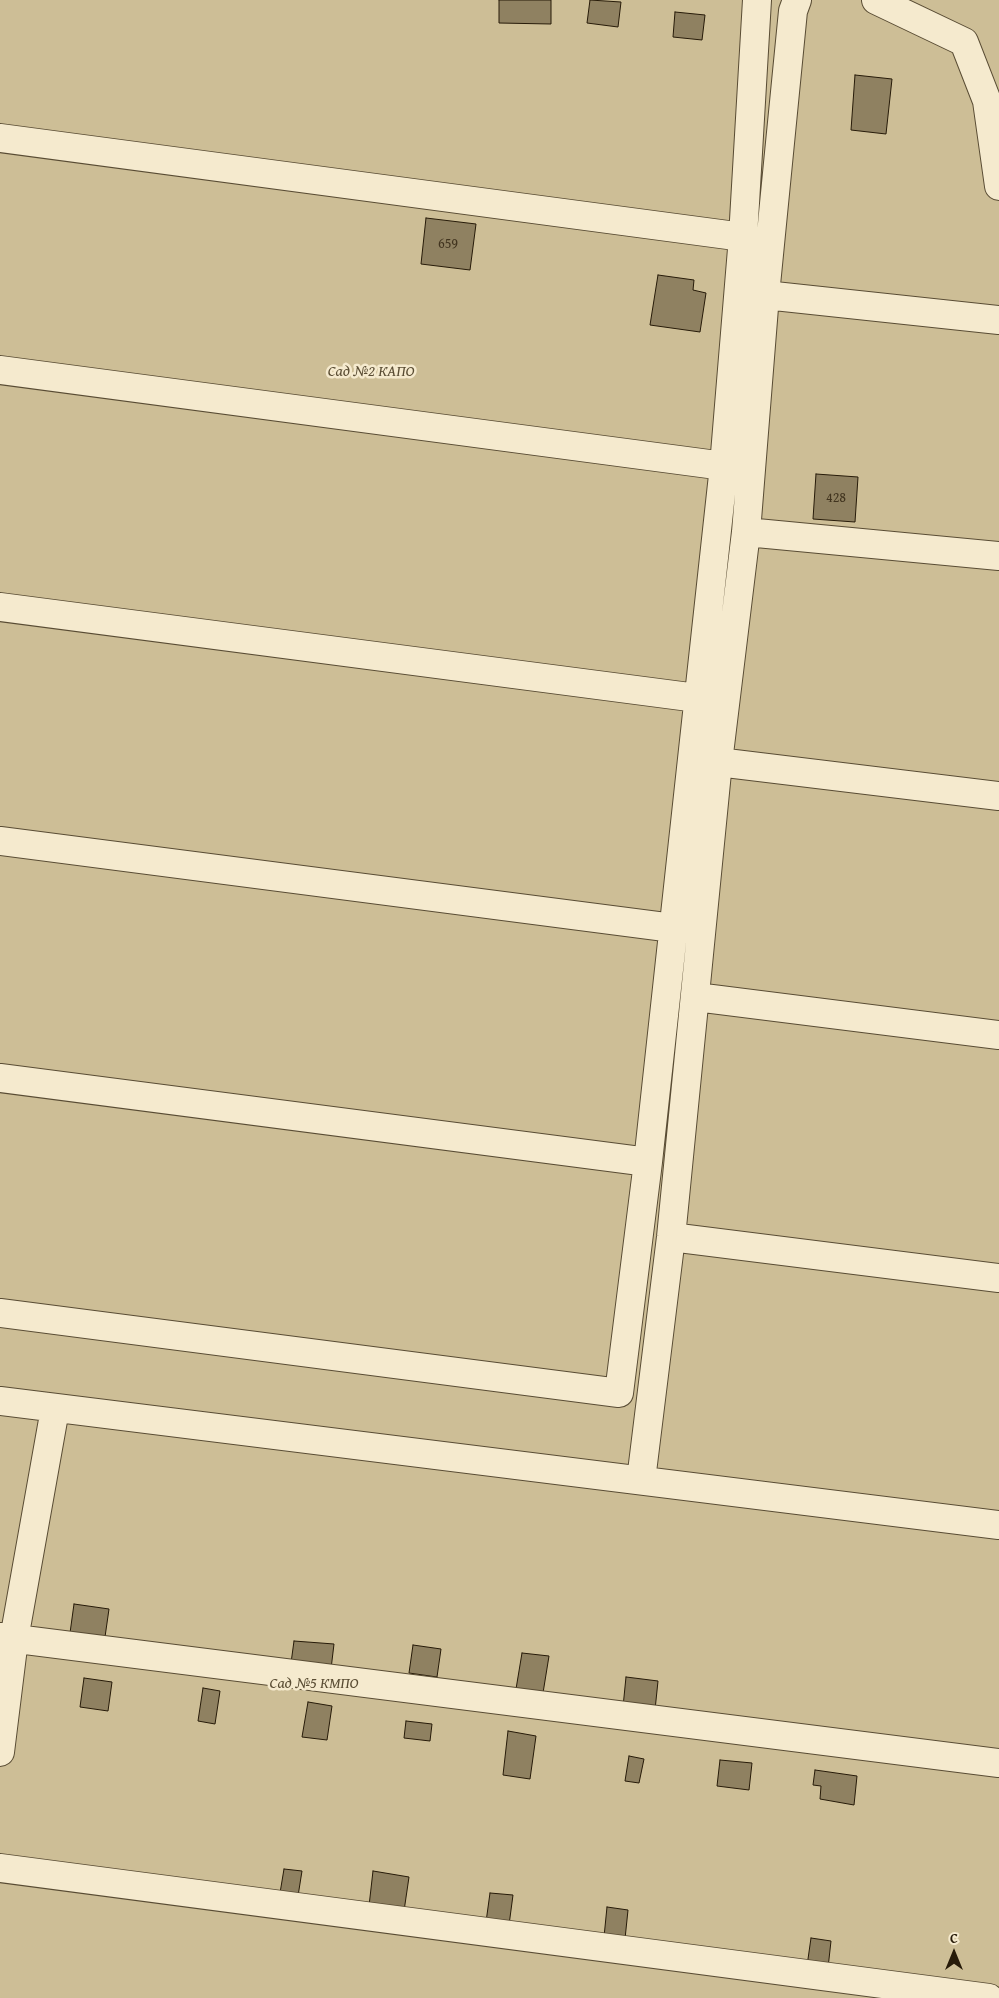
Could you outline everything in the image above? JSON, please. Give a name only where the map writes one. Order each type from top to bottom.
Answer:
[{"type":"lane","points":[[0,1313],[619,1393],[648,1162],[697,698],[724,466],[743,237],[757,0]]},
{"type":"lane","points":[[641,1480],[671,1237],[718,762],[746,532],[765,295],[793,11],[797,0]]},
{"type":"lane","points":[[876,0],[964,42],[987,101],[999,186]]},
{"type":"lane","points":[[0,138],[743,237]]},
{"type":"lane","points":[[765,295],[999,320]]},
{"type":"lane","points":[[0,370],[724,466]]},
{"type":"lane","points":[[746,532],[999,556]]},
{"type":"lane","points":[[0,607],[697,698]]},
{"type":"lane","points":[[718,762],[999,796]]},
{"type":"lane","points":[[0,841],[673,928]]},
{"type":"lane","points":[[696,997],[999,1035]]},
{"type":"lane","points":[[0,1078],[648,1162]]},
{"type":"lane","points":[[671,1237],[999,1278]]},
{"type":"lane","points":[[0,1401],[999,1525]]},
{"type":"lane","points":[[0,1752],[7,1638],[54,1409]]},
{"type":"lane","points":[[7,1638],[999,1762]]},
{"type":"lane","points":[[0,1868],[989,1998]]},
{"type":"green space","points":[[0,0],[999,0],[999,1998],[0,1998]]},
{"type":"building","points":[[499,0],[551,0],[551,24],[499,23]]},
{"type":"building","points":[[590,0],[621,2],[618,27],[587,23]]},
{"type":"building","points":[[675,12],[705,15],[702,40],[673,37]]},
{"type":"building","points":[[855,75],[892,79],[886,134],[851,130]]},
{"type":"building","points":[[426,218],[476,224],[470,270],[421,264]]},
{"type":"building","points":[[658,275],[694,280],[693,290],[706,293],[700,332],[650,325]]},
{"type":"building","points":[[816,474],[858,477],[855,522],[813,519]]},
{"type":"building","points":[[74,1604],[109,1609],[105,1637],[70,1633]]},
{"type":"building","points":[[294,1641],[334,1644],[331,1669],[291,1663]]},
{"type":"building","points":[[413,1645],[441,1649],[437,1677],[409,1673]]},
{"type":"building","points":[[522,1653],[549,1656],[543,1693],[516,1689]]},
{"type":"building","points":[[626,1677],[658,1681],[655,1710],[623,1707]]},
{"type":"building","points":[[84,1678],[112,1682],[108,1711],[80,1707]]},
{"type":"building","points":[[203,1688],[220,1691],[215,1724],[198,1721]]},
{"type":"building","points":[[308,1702],[332,1706],[327,1740],[302,1737]]},
{"type":"building","points":[[406,1721],[432,1724],[430,1741],[404,1738]]},
{"type":"building","points":[[508,1731],[536,1736],[530,1779],[503,1775]]},
{"type":"building","points":[[629,1756],[644,1759],[639,1783],[625,1781]]},
{"type":"building","points":[[720,1760],[752,1763],[749,1790],[717,1786]]},
{"type":"building","points":[[815,1770],[857,1776],[854,1805],[820,1799],[821,1786],[813,1785]]},
{"type":"building","points":[[284,1869],[302,1871],[298,1896],[280,1893]]},
{"type":"building","points":[[373,1871],[409,1877],[404,1911],[369,1906]]},
{"type":"building","points":[[490,1893],[513,1895],[509,1925],[486,1922]]},
{"type":"building","points":[[607,1907],[628,1910],[625,1939],[604,1937]]},
{"type":"building","points":[[811,1938],[831,1941],[828,1968],[807,1966]]},
{"type":"park label","name":"Сад №2 КАПО","points":[[371,372]]},
{"type":"park label","name":"Сад №5 КМПО","points":[[314,1684]]}]
